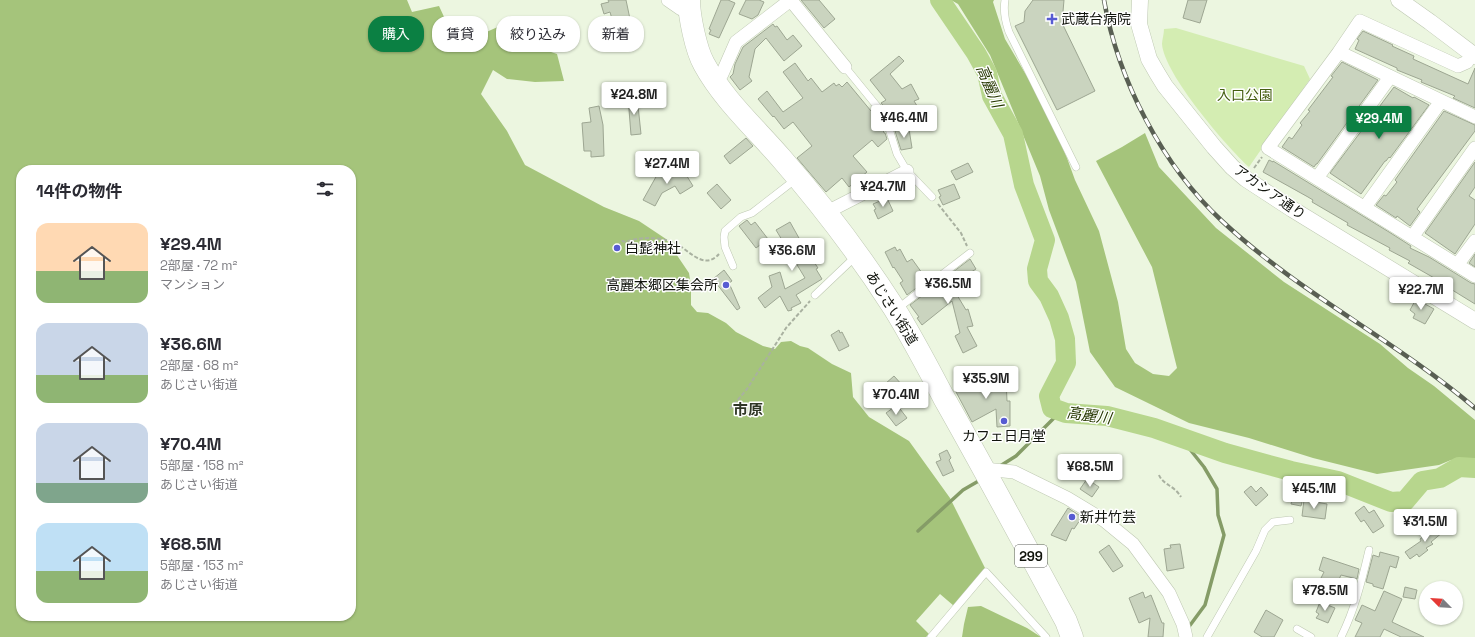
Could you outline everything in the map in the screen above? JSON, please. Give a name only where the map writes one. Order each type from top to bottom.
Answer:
[{"type":"highway","name":"あじさい街道","points":[[688,4],[696,41],[703,63],[735,106],[827,212],[858,254],[895,310],[986,473],[1066,621],[1072,637]]},
{"type":"street","points":[[668,0],[681,9],[688,4]]},
{"type":"street","name":"アカシア通り","points":[[1140,0],[1139,24],[1143,42],[1157,74],[1214,147],[1232,167],[1246,179],[1292,209],[1475,321]]},
{"type":"street","points":[[1399,0],[1473,55],[1467,62],[1458,66],[1360,21],[1268,148],[1413,236],[1475,276]]},
{"type":"street","points":[[716,82],[722,74],[736,42],[782,2],[793,3],[845,67]]},
{"type":"street","points":[[1338,52],[1475,117]]},
{"type":"street","points":[[1317,178],[1390,77]]},
{"type":"street","points":[[1365,207],[1441,101]]},
{"type":"street","points":[[1413,236],[1475,148]]},
{"type":"street","points":[[827,212],[906,171]]},
{"type":"street","points":[[1458,265],[1475,241]]},
{"type":"street","points":[[986,473],[1014,472],[1067,498],[1105,521],[1133,544],[1169,593],[1183,624],[1186,637]]},
{"type":"lane","points":[[1005,0],[1005,21],[1009,32],[1076,167]]},
{"type":"lane","points":[[845,67],[885,116],[897,154],[906,171],[932,197]]},
{"type":"lane","points":[[733,266],[725,247],[725,232],[741,217],[752,213],[798,178]]},
{"type":"lane","points":[[895,310],[970,253]]},
{"type":"lane","points":[[815,295],[858,254]]},
{"type":"lane","points":[[1208,637],[1256,551],[1266,530],[1272,522],[1290,520]]},
{"type":"lane","points":[[1341,637],[1349,621],[1363,579],[1369,550]]},
{"type":"lane","points":[[931,637],[986,572],[1046,637]]},
{"type":"lane","points":[[1297,629],[1311,637]]},
{"type":"path","points":[[1246,179],[1268,148]]},
{"type":"path","points":[[932,197],[961,233],[970,253]]},
{"type":"path","points":[[618,246],[622,241],[626,242],[634,239],[645,238],[671,241],[698,259],[708,260],[715,258],[725,247]]},
{"type":"path","points":[[730,409],[747,389],[786,328],[815,295]]},
{"type":"path","points":[[1159,475],[1161,480],[1175,488],[1181,498]]},
{"type":"green space","points":[[0,0],[407,0],[412,12],[439,6],[444,16],[432,16],[432,52],[488,52],[488,31],[496,28],[496,52],[551,52],[557,54],[564,81],[535,82],[507,79],[493,70],[481,94],[507,131],[525,165],[604,207],[639,221],[666,239],[689,273],[691,305],[697,312],[708,313],[726,323],[736,332],[763,346],[775,349],[781,342],[791,341],[808,348],[832,364],[851,373],[853,397],[869,417],[909,441],[950,498],[985,568],[954,606],[940,594],[916,621],[929,634],[926,637],[0,637]]},
{"type":"green space","points":[[951,0],[994,0],[993,2],[1005,39],[1045,107],[1075,180],[1099,231],[1118,302],[1126,349],[1135,363],[1153,374],[1169,376],[1177,368],[1152,267],[1096,161],[1145,133],[1159,167],[1216,228],[1284,282],[1380,344],[1408,368],[1434,386],[1475,420],[1475,458],[1451,460],[1439,465],[1377,474],[1313,458],[1249,438],[1189,423],[1115,387],[1090,352],[1076,282],[1049,210],[1040,176],[990,55],[958,4]]},
{"type":"green space","name":"入口公園","points":[[1176,28],[1304,66],[1310,79],[1249,167],[1226,144],[1212,127],[1173,73],[1165,57],[1162,42],[1164,29]]},
{"type":"green space","points":[[981,606],[1027,628],[1041,637],[962,637],[968,607]]},
{"type":"building","points":[[608,0],[626,0],[629,16],[611,16],[610,12],[604,14],[601,4],[609,2]]},
{"type":"building","points":[[721,0],[728,0],[735,3],[719,38],[709,34],[711,30],[709,29]]},
{"type":"building","points":[[746,0],[759,0],[764,2],[758,15],[752,19],[739,14]]},
{"type":"building","points":[[801,0],[819,0],[835,19],[824,28]]},
{"type":"building","points":[[1033,0],[1064,0],[1062,23],[1095,91],[1057,110],[1015,26],[1024,22],[1025,11]]},
{"type":"building","points":[[1188,0],[1207,0],[1200,23],[1183,18]]},
{"type":"building","points":[[773,24],[775,27],[777,26],[787,40],[793,35],[802,46],[784,61],[766,38],[755,49],[749,77],[752,81],[740,90],[730,77],[733,74],[735,64],[743,47]]},
{"type":"building","points":[[1363,31],[1414,56],[1413,59],[1468,84],[1475,68],[1475,108],[1453,98],[1455,96],[1421,82],[1422,80],[1397,70],[1397,68],[1355,49],[1359,40],[1357,39]]},
{"type":"building","points":[[899,56],[904,61],[890,74],[902,89],[911,84],[919,99],[914,101],[924,117],[904,129],[892,108],[888,111],[881,103],[886,100],[870,80]]},
{"type":"building","points":[[1342,62],[1378,80],[1314,167],[1282,147],[1289,137],[1292,139],[1302,125],[1300,123],[1310,111],[1308,110],[1333,77],[1331,76]]},
{"type":"building","points":[[795,63],[808,81],[811,78],[822,92],[834,83],[836,86],[839,84],[842,87],[847,82],[871,111],[873,109],[879,117],[887,139],[878,147],[872,140],[853,156],[867,172],[849,187],[842,178],[826,192],[797,158],[812,146],[793,122],[784,129],[758,99],[767,91],[783,112],[803,98],[783,72]]},
{"type":"building","points":[[1394,87],[1429,105],[1361,194],[1330,173]]},
{"type":"building","points":[[637,96],[641,134],[631,135],[628,97]]},
{"type":"building","points":[[599,106],[603,125],[604,156],[591,157],[591,151],[584,151],[582,123],[591,122],[589,108]]},
{"type":"building","points":[[1444,111],[1475,125],[1475,131],[1417,209],[1420,212],[1410,226],[1397,216],[1396,218],[1376,205],[1384,195],[1386,196],[1397,182],[1395,180]]},
{"type":"building","points":[[909,129],[912,148],[901,150],[895,131]]},
{"type":"building","points":[[746,138],[753,146],[730,164],[724,156]]},
{"type":"building","points":[[1269,160],[1273,161],[1389,232],[1411,246],[1410,248],[1429,257],[1475,284],[1475,304],[1449,288],[1450,287],[1408,263],[1410,261],[1389,250],[1390,248],[1347,225],[1348,223],[1312,202],[1313,200],[1263,172]]},
{"type":"building","points":[[1475,162],[1475,187],[1469,196],[1475,200],[1475,224],[1455,254],[1425,233]]},
{"type":"building","points":[[968,163],[973,172],[956,180],[951,171]]},
{"type":"building","points":[[673,168],[678,175],[682,172],[683,174],[685,173],[693,186],[680,194],[675,186],[662,193],[655,206],[643,200],[657,175],[660,176]]},
{"type":"building","points":[[717,184],[731,200],[721,209],[707,193]]},
{"type":"building","points":[[954,184],[960,198],[943,205],[939,197],[941,196],[938,190]]},
{"type":"building","points":[[887,198],[893,211],[878,219],[874,210],[876,209],[873,204]]},
{"type":"building","points":[[747,220],[751,225],[755,222],[768,239],[756,248],[739,226]]},
{"type":"building","points":[[790,222],[809,256],[818,268],[816,269],[822,279],[796,295],[801,303],[791,308],[792,310],[788,311],[780,296],[765,308],[758,298],[772,287],[769,276],[780,272],[785,289],[805,278],[776,230]]},
{"type":"building","points":[[895,247],[897,251],[900,249],[907,262],[912,259],[927,280],[907,295],[900,283],[903,281],[894,267],[893,268],[885,252]]},
{"type":"building","points":[[1475,254],[1475,267],[1469,263]]},
{"type":"building","points":[[970,259],[976,269],[951,285],[966,310],[968,309],[973,326],[967,327],[977,346],[963,353],[955,336],[960,333],[952,301],[922,325],[917,318],[919,317],[910,305]]},
{"type":"building","name":"高麗本郷区集会所","points":[[724,270],[732,281],[729,283],[740,308],[737,310],[713,279]]},
{"type":"building","points":[[1416,299],[1434,309],[1425,324],[1413,318],[1415,314],[1410,310]]},
{"type":"building","points":[[839,330],[840,333],[842,332],[849,346],[839,351],[831,335]]},
{"type":"building","points":[[894,376],[903,386],[894,394],[885,384]]},
{"type":"building","points":[[982,376],[984,380],[1006,379],[1007,401],[1010,401],[1010,426],[997,427],[996,409],[972,422],[955,390]]},
{"type":"building","points":[[897,405],[907,418],[896,426],[886,413]]},
{"type":"building","points":[[947,450],[951,458],[949,460],[954,471],[943,476],[936,462],[941,460],[939,454]]},
{"type":"building","points":[[1087,479],[1099,487],[1092,497],[1080,489]]},
{"type":"building","points":[[1251,486],[1256,492],[1261,487],[1268,495],[1256,506],[1244,492]]},
{"type":"building","points":[[1293,496],[1303,498],[1301,506],[1291,504]]},
{"type":"building","points":[[1304,500],[1327,504],[1325,519],[1302,516]]},
{"type":"building","points":[[1364,506],[1369,513],[1374,510],[1384,526],[1373,533],[1364,520],[1361,522],[1355,513]]},
{"type":"building","points":[[1068,508],[1082,517],[1074,529],[1072,528],[1066,541],[1051,535]]},
{"type":"building","points":[[1438,524],[1443,532],[1431,542],[1433,544],[1426,548],[1428,550],[1419,557],[1417,554],[1410,559],[1405,552],[1421,541],[1420,539],[1427,534],[1426,533]]},
{"type":"building","points":[[1180,544],[1184,568],[1167,571],[1164,549],[1171,548],[1170,545]]},
{"type":"building","points":[[1109,545],[1123,566],[1113,572],[1099,552]]},
{"type":"building","points":[[1380,552],[1399,557],[1396,568],[1390,566],[1383,589],[1366,582],[1373,555],[1379,557]]},
{"type":"building","points":[[1323,557],[1359,569],[1357,579],[1341,575],[1331,597],[1315,590],[1324,572],[1319,570]]},
{"type":"building","points":[[1405,587],[1417,590],[1415,599],[1403,597]]},
{"type":"building","points":[[1384,591],[1402,599],[1392,622],[1424,637],[1401,637],[1384,629],[1380,637],[1355,637],[1362,623],[1355,620],[1362,605],[1375,611]]},
{"type":"building","points":[[1143,592],[1145,598],[1151,595],[1162,623],[1164,623],[1163,637],[1148,637],[1150,618],[1139,623],[1129,598]]},
{"type":"building","points":[[1320,602],[1335,608],[1328,623],[1316,618],[1319,614],[1316,612]]},
{"type":"building","points":[[1266,610],[1283,620],[1274,637],[1262,637],[1254,632]]},
{"type":"waterway","name":"高麗川","points":[[940,0],[976,53],[987,73],[992,96],[1013,134],[1024,185],[1045,240],[1037,269],[1038,281],[1049,296],[1059,318],[1065,339],[1066,363],[1049,396],[1052,408],[1066,413],[1107,416],[1154,428],[1225,453],[1291,471],[1338,481],[1391,502],[1405,501],[1422,481],[1440,478],[1459,467],[1475,468]]},
{"type":"waterway","points":[[1000,466],[1016,456],[1061,411]]},
{"type":"waterway","points":[[1181,438],[1204,467],[1217,489],[1218,515],[1224,535],[1205,605],[1188,628]]},
{"type":"waterway","points":[[918,531],[963,490],[982,479]]},
{"type":"railway","points":[[1104,0],[1120,60],[1146,120],[1162,148],[1200,199],[1222,221],[1283,271],[1413,360],[1475,408]]},
{"type":"place","name":"武蔵台病院","points":[[1052,19]]},
{"type":"place","name":"白髭神社","points":[[617,248]]},
{"type":"place","name":"高麗本郷区集会所","points":[[726,285]]},
{"type":"place","name":"カフェ日月堂","points":[[1004,421]]},
{"type":"place","name":"新井竹芸","points":[[1072,517]]},
{"type":"district","name":"市原","points":[[748,409]]}]
